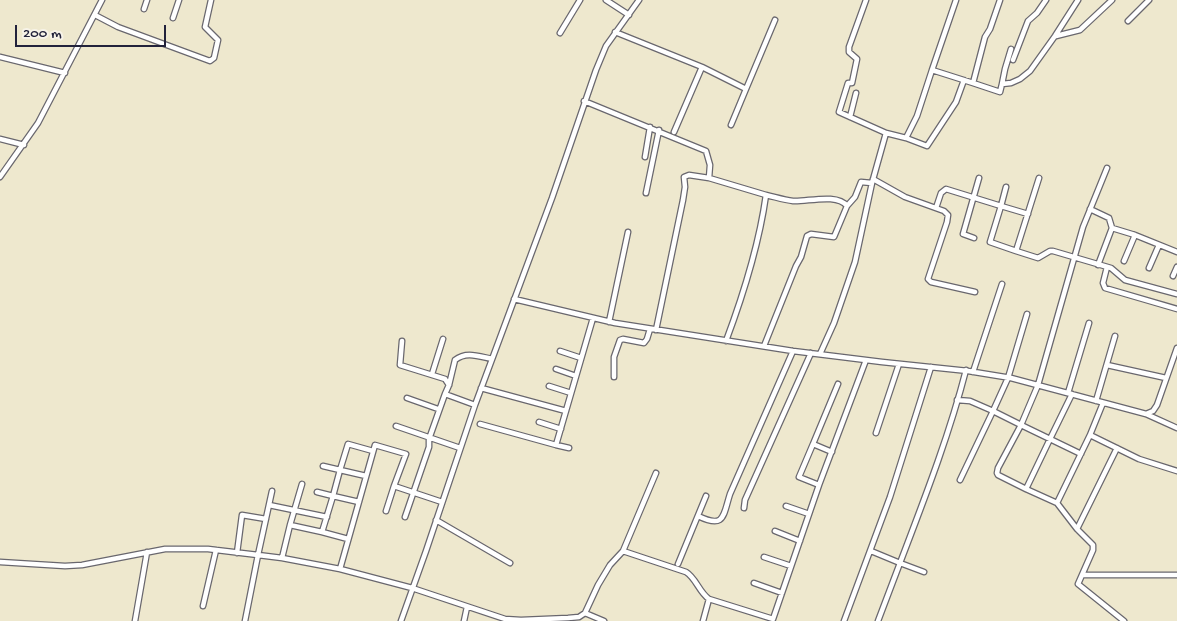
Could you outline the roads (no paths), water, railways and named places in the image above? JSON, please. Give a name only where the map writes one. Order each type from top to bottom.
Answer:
[{"type":"street","points":[[0,177],[38,123],[102,0]]},
{"type":"street","points":[[144,9],[147,0]]},
{"type":"street","points":[[173,18],[179,0]]},
{"type":"street","points":[[95,15],[118,27],[210,61],[214,58],[218,40],[205,27],[211,0]]},
{"type":"street","points":[[560,32],[580,0]]},
{"type":"street","points":[[606,0],[629,15]]},
{"type":"street","points":[[400,621],[481,388],[562,172],[584,101],[606,46],[639,0]]},
{"type":"street","points":[[866,0],[849,47],[849,52],[857,59],[852,83],[848,83],[839,112],[886,133],[927,146],[956,102],[964,80]]},
{"type":"street","points":[[906,138],[916,116],[956,0]]},
{"type":"street","points":[[972,83],[985,37],[990,29],[1000,0]]},
{"type":"street","points":[[1013,60],[1028,21],[1037,13],[1046,0]]},
{"type":"street","points":[[1002,84],[1011,83],[1025,76],[1055,36],[1078,0]]},
{"type":"street","points":[[1055,36],[1080,30],[1112,0]]},
{"type":"street","points":[[1128,21],[1149,0]]},
{"type":"street","points":[[731,125],[774,20]]},
{"type":"street","points":[[615,32],[702,66],[746,89]]},
{"type":"street","points":[[932,70],[1000,92],[1004,69],[1011,49]]},
{"type":"street","points":[[0,57],[65,73]]},
{"type":"street","points":[[674,132],[702,66]]},
{"type":"street","points":[[850,117],[856,93]]},
{"type":"street","points":[[584,101],[659,130],[706,151],[708,154],[710,178]]},
{"type":"street","points":[[645,157],[650,127]]},
{"type":"street","points":[[646,193],[659,130]]},
{"type":"street","points":[[820,354],[834,323],[852,271],[872,182],[886,133]]},
{"type":"street","points":[[0,139],[24,145]]},
{"type":"street","points":[[1107,168],[1090,209],[1038,385],[997,473],[998,476],[1057,503],[1077,529],[1093,545],[1093,550],[1078,584],[1124,621]]},
{"type":"street","points":[[656,330],[681,209],[685,187],[684,177],[689,175],[710,178],[792,201],[817,198],[844,202],[847,206]]},
{"type":"street","points":[[974,238],[963,234],[979,178]]},
{"type":"street","points":[[1016,251],[1038,178]]},
{"type":"street","points":[[764,346],[801,257],[807,236],[811,234],[834,237],[847,206],[855,197],[861,182],[872,182],[905,197],[944,211],[948,215],[928,279],[931,282],[975,292]]},
{"type":"street","points":[[1006,187],[990,242],[1038,258],[1050,251],[1111,268],[1125,280],[1177,294]]},
{"type":"street","points":[[936,208],[941,193],[946,189],[1028,214]]},
{"type":"street","points":[[726,341],[761,230],[766,195]]},
{"type":"street","points":[[1090,209],[1109,218],[1112,228],[1098,265]]},
{"type":"street","points":[[1112,228],[1177,252]]},
{"type":"street","points":[[609,322],[628,232]]},
{"type":"street","points":[[1124,261],[1135,235]]},
{"type":"street","points":[[1149,268],[1159,245]]},
{"type":"street","points":[[1107,267],[1103,284],[1105,288],[1177,309]]},
{"type":"street","points":[[1173,276],[1177,267]]},
{"type":"street","points":[[973,372],[1002,284]]},
{"type":"street","points":[[514,299],[609,322],[656,330],[811,353],[966,370],[1008,378],[1146,414],[1177,428]]},
{"type":"street","points":[[960,480],[1008,378],[1027,314]]},
{"type":"street","points":[[556,445],[593,318]]},
{"type":"street","points":[[1026,488],[1070,393],[1089,322]]},
{"type":"street","points":[[614,378],[614,357],[620,340],[644,343],[650,329]]},
{"type":"street","points":[[1096,401],[1115,336]]},
{"type":"street","points":[[432,374],[443,339]]},
{"type":"street","points":[[402,341],[400,365],[445,379],[449,385]]},
{"type":"street","points":[[1146,414],[1153,411],[1157,405],[1177,348]]},
{"type":"street","points":[[698,516],[718,522],[724,516],[730,494],[793,350]]},
{"type":"street","points":[[560,351],[581,358]]},
{"type":"street","points":[[744,508],[745,500],[811,353]]},
{"type":"street","points":[[405,517],[429,447],[429,438],[438,409],[449,385],[455,360],[458,357],[469,354],[492,359]]},
{"type":"street","points":[[623,551],[686,572],[691,575],[698,589],[709,599],[773,620],[819,485],[866,360]]},
{"type":"street","points":[[876,433],[899,364]]},
{"type":"street","points":[[1107,365],[1166,378]]},
{"type":"street","points":[[844,621],[871,551],[932,367]]},
{"type":"street","points":[[556,369],[576,376]]},
{"type":"street","points":[[878,621],[923,504],[966,370]]},
{"type":"street","points":[[819,485],[799,477],[838,384]]},
{"type":"street","points":[[549,386],[571,393]]},
{"type":"street","points":[[481,388],[566,411]]},
{"type":"street","points":[[445,394],[475,405]]},
{"type":"street","points":[[407,398],[438,409]]},
{"type":"street","points":[[957,400],[970,401],[993,411],[1081,454]]},
{"type":"street","points":[[1057,503],[1090,435],[1103,403]]},
{"type":"street","points":[[539,422],[561,429]]},
{"type":"street","points":[[480,424],[569,448]]},
{"type":"street","points":[[396,426],[460,448]]},
{"type":"street","points":[[1090,435],[1146,461],[1177,471]]},
{"type":"street","points":[[322,532],[348,444],[373,451]]},
{"type":"street","points":[[813,444],[832,452]]},
{"type":"street","points":[[340,569],[375,445],[406,454],[386,511]]},
{"type":"street","points":[[1077,529],[1117,448]]},
{"type":"street","points":[[323,466],[366,476]]},
{"type":"street","points":[[0,562],[66,566],[82,565],[165,549],[216,550],[282,558],[340,569],[412,588],[494,618],[521,620],[579,617],[585,613],[610,564],[623,551],[656,473]]},
{"type":"street","points":[[282,558],[302,484]]},
{"type":"street","points":[[394,486],[442,502]]},
{"type":"street","points":[[245,621],[272,491]]},
{"type":"street","points":[[317,492],[359,502]]},
{"type":"street","points":[[678,564],[706,496]]},
{"type":"street","points":[[269,505],[326,517]]},
{"type":"street","points":[[786,506],[809,514]]},
{"type":"street","points":[[237,553],[242,515],[266,519]]},
{"type":"street","points":[[436,520],[510,562]]},
{"type":"street","points":[[290,525],[348,539]]},
{"type":"street","points":[[775,531],[800,541]]},
{"type":"street","points":[[203,606],[216,550]]},
{"type":"street","points":[[871,551],[924,572]]},
{"type":"street","points":[[135,621],[146,552]]},
{"type":"street","points":[[764,557],[791,566]]},
{"type":"street","points":[[1082,575],[1177,576]]},
{"type":"street","points":[[754,584],[782,593]]},
{"type":"street","points":[[704,621],[709,599]]},
{"type":"street","points":[[464,621],[467,607]]},
{"type":"street","points":[[585,613],[604,621]]}]
